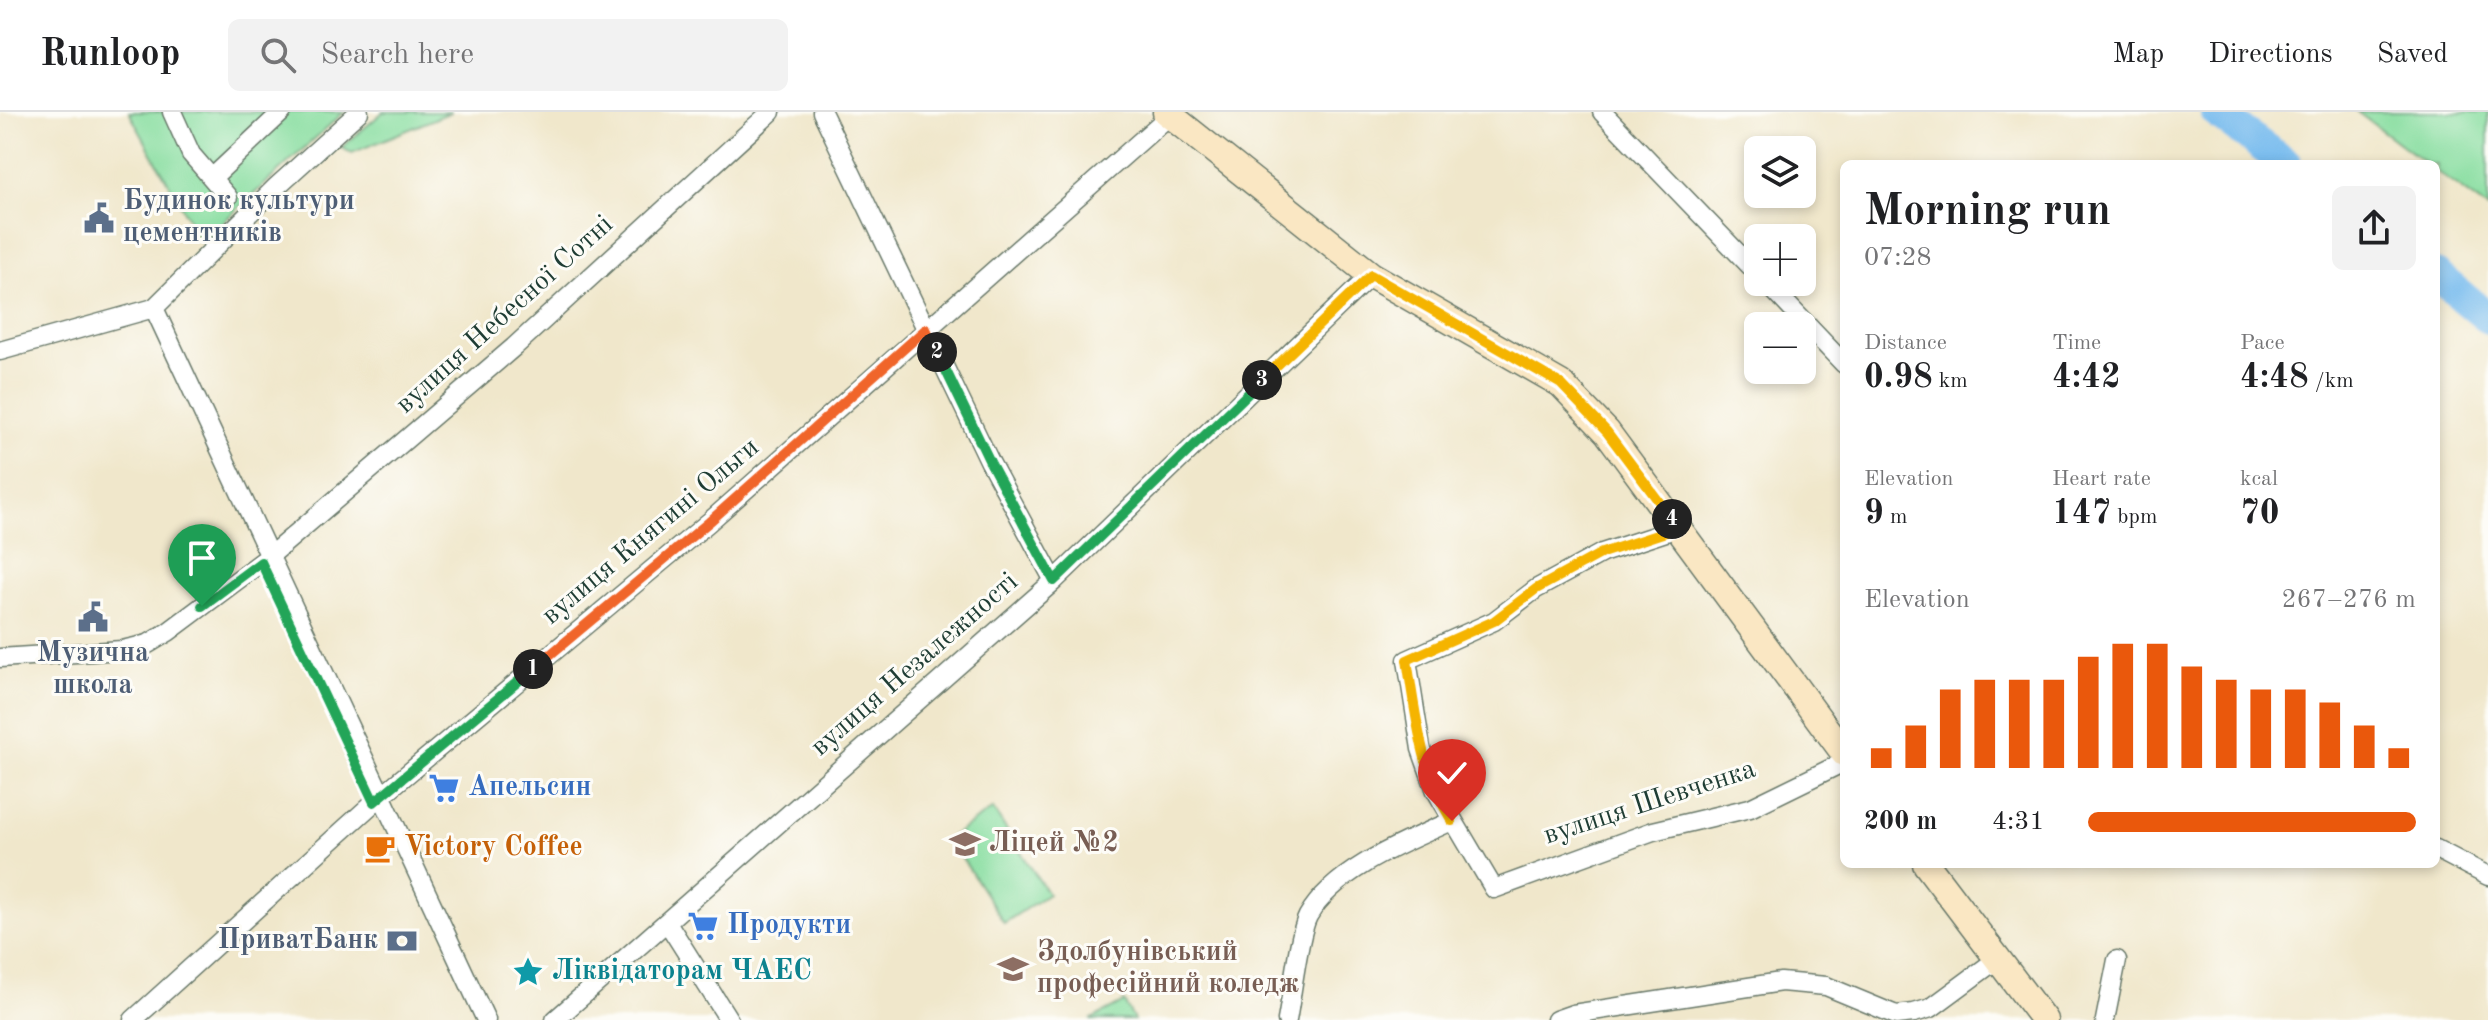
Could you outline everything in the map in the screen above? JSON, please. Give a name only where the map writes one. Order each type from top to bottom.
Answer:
[{"type":"main road","points":[[1167,114],[1371,275],[1561,384],[1607,432],[1840,748]]},
{"type":"main road","points":[[1929,868],[2044,1020]]},
{"type":"street","points":[[172,112],[191,154],[228,197]]},
{"type":"street","points":[[212,178],[282,112]]},
{"type":"street","points":[[0,351],[149,309],[359,112]]},
{"type":"street","name":"вулиця Небесної Сотні","points":[[0,658],[122,650],[148,644],[266,559],[514,347],[771,112]]},
{"type":"street","points":[[822,112],[990,462],[1054,581]]},
{"type":"street","points":[[1602,112],[1744,259]]},
{"type":"street","name":"вулиця Княгині Ольги","points":[[133,1020],[378,799],[709,522],[1167,114]]},
{"type":"street","name":"вулиця Незалежності","points":[[555,1020],[1054,581],[1371,275]]},
{"type":"street","points":[[1779,296],[1840,360]]},
{"type":"street","points":[[149,309],[378,799],[477,1020]]},
{"type":"street","name":"вулиця Шевченка","points":[[1678,528],[1602,553],[1536,589],[1494,621],[1407,660],[1421,749],[1436,791],[1494,889],[1653,831],[1750,808],[1840,764]]},
{"type":"street","points":[[378,799],[486,1020]]},
{"type":"street","points":[[1287,1020],[1307,918],[1339,884],[1369,861],[1452,821]]},
{"type":"street","points":[[2440,851],[2488,876]]},
{"type":"street","points":[[667,922],[729,1020]]},
{"type":"street","points":[[1556,1020],[1573,1014],[1781,982],[1826,986],[1906,1017],[1931,1008],[1996,960]]},
{"type":"street","points":[[2105,1020],[2117,960]]},
{"type":"green space","points":[[129,112],[344,112],[201,242]]},
{"type":"green space","points":[[383,112],[451,112],[352,153],[341,148]]},
{"type":"green space","points":[[2357,112],[2488,112],[2488,209],[2440,174],[2440,160],[2422,160]]},
{"type":"green space","points":[[993,809],[1048,894],[1004,923],[949,838]]},
{"type":"green space","points":[[1124,1002],[1134,1020],[1090,1020]]},
{"type":"waterway","points":[[2216,112],[2281,160]]},
{"type":"waterway","points":[[2440,278],[2488,318]]},
{"type":"place","name":"Будинок культури цементників","points":[[99,218]]},
{"type":"place","name":"Музична школа","points":[[93,617]]},
{"type":"place","name":"Апельсин","points":[[444,788]]},
{"type":"place","name":"Ліцей №2","points":[[965,844]]},
{"type":"place","name":"Victory Coffee","points":[[380,848]]},
{"type":"place","name":"Продукти","points":[[703,926]]},
{"type":"place","name":"ПриватБанк","points":[[402,941]]},
{"type":"place","name":"Здолбунівський професійний коледж","points":[[1013,969]]},
{"type":"place","name":"Ліквідаторам ЧАЕС","points":[[528,972]]},
{"type":"route","points":[[202,606],[261,562],[374,802],[709,522],[926,329],[990,462],[1054,581],[1371,275],[1561,384],[1607,432],[1678,528],[1602,553],[1536,589],[1494,621],[1407,660],[1421,749],[1436,791],[1452,821]]}]
